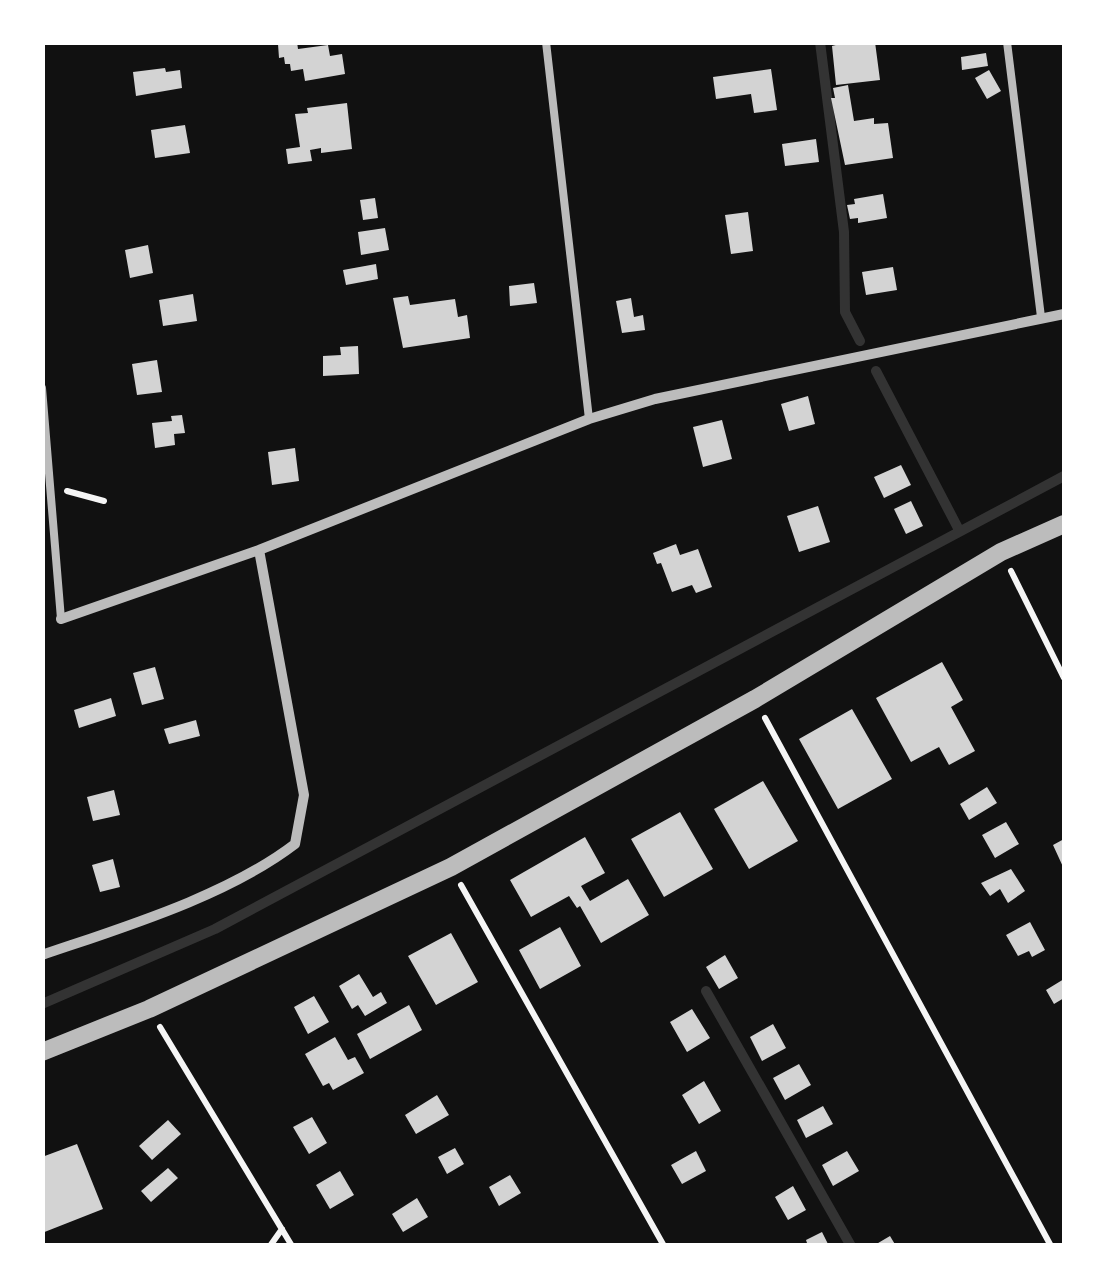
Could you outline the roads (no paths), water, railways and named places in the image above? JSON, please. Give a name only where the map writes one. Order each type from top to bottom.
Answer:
[{"type":"street","points":[[60,619],[259,550],[589,418],[654,399],[1064,314]]},
{"type":"street","points":[[42,1052],[149,1008],[451,867],[755,699],[1001,552],[1064,524]]},
{"type":"street","points":[[42,955],[115,930],[261,870],[295,844],[304,795],[259,550]]},
{"type":"lane","points":[[546,42],[589,418]]},
{"type":"lane","points":[[1007,42],[1041,317]]},
{"type":"lane","points":[[42,388],[52,477],[60,619]]},
{"type":"waterway","points":[[820,42],[844,232],[845,312],[860,341]]},
{"type":"waterway","points":[[876,371],[959,530]]},
{"type":"waterway","points":[[42,1004],[215,929],[1064,476]]},
{"type":"waterway","points":[[706,991],[851,1246]]}]
